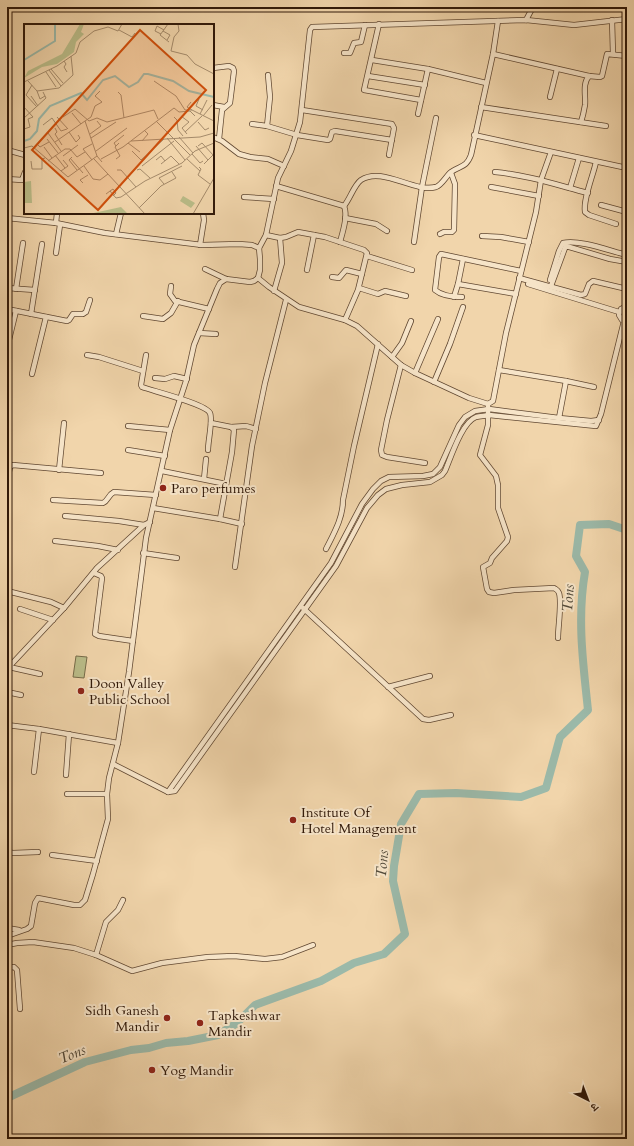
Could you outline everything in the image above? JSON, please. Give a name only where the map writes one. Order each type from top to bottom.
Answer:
[{"type":"street","points":[[526,20],[533,7]]},
{"type":"street","points":[[205,269],[226,279],[250,282],[258,278],[260,270],[259,248],[266,235],[276,186],[284,166],[292,152],[297,135],[302,110],[310,30],[312,27],[526,20],[574,25],[627,19]]},
{"type":"street","points":[[612,20],[613,54]]},
{"type":"street","points":[[344,206],[358,183],[368,177],[384,178],[422,187],[437,186],[451,173],[466,165],[469,160],[482,107],[498,21]]},
{"type":"street","points":[[379,24],[372,60],[364,88],[366,90],[421,100]]},
{"type":"street","points":[[344,53],[350,53],[354,43],[361,42],[365,25]]},
{"type":"street","points":[[493,54],[589,76],[600,77],[602,76],[606,55],[613,54],[627,56]]},
{"type":"street","points":[[372,60],[428,69],[486,83]]},
{"type":"street","points":[[214,68],[229,66],[233,68],[234,71],[230,103],[222,110],[219,139]]},
{"type":"street","points":[[418,114],[428,69]]},
{"type":"street","points":[[550,97],[557,69]]},
{"type":"street","points":[[267,126],[270,97],[268,75]]},
{"type":"street","points":[[368,76],[425,85]]},
{"type":"street","points":[[582,122],[585,105],[586,81],[589,76]]},
{"type":"street","points":[[214,106],[224,107]]},
{"type":"street","points":[[482,107],[606,126]]},
{"type":"street","points":[[302,110],[392,124],[394,128],[389,155]]},
{"type":"street","points":[[414,242],[422,187],[436,118]]},
{"type":"street","points":[[252,124],[267,126],[297,135],[328,140],[330,139],[332,132],[335,131],[392,140]]},
{"type":"street","points":[[474,135],[627,168]]},
{"type":"street","points":[[214,137],[219,139],[239,154],[268,159],[284,166]]},
{"type":"street","points":[[7,150],[24,155]]},
{"type":"street","points":[[168,792],[331,563],[362,504],[373,489],[381,480],[389,477],[423,476],[433,474],[440,467],[459,426],[465,417],[474,411],[488,407],[493,400],[506,333],[529,242],[542,180],[551,152]]},
{"type":"street","points":[[570,188],[580,158]]},
{"type":"street","points":[[596,162],[584,208],[585,212],[616,224]]},
{"type":"street","points":[[495,172],[509,173],[542,180],[588,193]]},
{"type":"street","points":[[440,234],[444,232],[452,232],[454,230],[455,184],[451,173]]},
{"type":"street","points":[[7,179],[22,180],[24,175]]},
{"type":"street","points":[[276,186],[344,206]]},
{"type":"street","points":[[491,187],[539,196]]},
{"type":"street","points":[[244,197],[274,199]]},
{"type":"street","points":[[601,205],[627,212]]},
{"type":"street","points":[[340,242],[346,210],[344,206]]},
{"type":"street","points":[[56,253],[58,214]]},
{"type":"street","points":[[116,234],[121,214]]},
{"type":"street","points":[[200,245],[204,220],[203,214]]},
{"type":"street","points":[[7,218],[200,245],[239,244],[252,245],[259,248]]},
{"type":"street","points":[[345,218],[376,224],[387,231]]},
{"type":"street","points":[[266,235],[280,238],[298,232],[340,242],[364,250],[367,253],[359,288],[345,320]]},
{"type":"street","points":[[307,270],[314,235]]},
{"type":"street","points":[[482,236],[501,237],[529,242]]},
{"type":"street","points":[[274,291],[282,263],[280,238]]},
{"type":"street","points":[[550,280],[563,243],[577,242],[627,255]]},
{"type":"street","points":[[16,288],[23,243]]},
{"type":"street","points":[[31,314],[42,244]]},
{"type":"street","points":[[551,286],[566,246],[610,259],[627,262]]},
{"type":"street","points":[[462,297],[454,297],[435,290],[440,254],[521,271]]},
{"type":"street","points":[[367,256],[412,270]]},
{"type":"street","points":[[454,297],[463,258]]},
{"type":"street","points":[[332,277],[339,278],[344,271],[348,270],[362,274]]},
{"type":"street","points":[[258,278],[286,300],[305,310],[345,320],[357,326],[401,365],[488,407],[559,418],[599,420]]},
{"type":"street","points":[[519,278],[581,295],[585,294],[589,284],[593,281],[627,289]]},
{"type":"street","points":[[7,936],[20,930],[27,929],[31,926],[35,903],[38,898],[77,905],[83,903],[97,861],[108,819],[107,794],[109,778],[118,743],[141,584],[143,553],[170,430],[187,379],[193,350],[199,333],[220,282],[226,279]]},
{"type":"street","points":[[458,284],[516,294]]},
{"type":"street","points":[[528,284],[619,312]]},
{"type":"street","points":[[171,286],[170,296],[175,301],[209,309]]},
{"type":"street","points":[[7,288],[35,290]]},
{"type":"street","points":[[359,288],[378,294],[385,291],[406,296]]},
{"type":"street","points":[[7,310],[67,321],[73,314],[82,314],[86,312],[90,300]]},
{"type":"street","points":[[235,567],[249,465],[265,383],[286,300]]},
{"type":"street","points":[[143,316],[163,320],[171,313],[178,301]]},
{"type":"street","points":[[113,764],[168,792],[175,791],[336,566],[367,508],[378,495],[392,487],[430,482],[442,475],[464,429],[470,421],[477,417],[489,415],[594,427],[597,425],[625,321],[620,318],[619,312],[623,307],[627,306]]},
{"type":"street","points":[[434,382],[450,344],[462,307]]},
{"type":"street","points":[[7,348],[16,311]]},
{"type":"street","points":[[32,374],[46,317]]},
{"type":"street","points":[[415,373],[438,319]]},
{"type":"street","points":[[392,357],[402,343],[411,321]]},
{"type":"street","points":[[199,333],[216,334]]},
{"type":"street","points":[[326,549],[340,520],[343,509],[343,500],[354,446],[378,344]]},
{"type":"street","points":[[87,355],[99,357],[143,371]]},
{"type":"street","points":[[146,355],[141,385],[142,387],[208,409],[211,414],[208,450]]},
{"type":"street","points":[[401,365],[387,420],[381,450],[382,455],[425,463]]},
{"type":"street","points":[[499,370],[594,387]]},
{"type":"street","points":[[155,378],[163,380],[174,376],[187,379]]},
{"type":"street","points":[[559,418],[566,381]]},
{"type":"street","points":[[488,407],[489,415],[487,433],[480,455],[496,476],[498,485],[498,508],[508,537],[507,541],[492,558],[490,564],[483,567],[487,589],[489,592],[494,593],[514,590],[554,588],[559,593],[560,602],[558,638]]},
{"type":"street","points":[[59,470],[64,423]]},
{"type":"street","points":[[211,423],[231,427],[246,426],[256,429]]},
{"type":"street","points":[[128,426],[170,430]]},
{"type":"street","points":[[220,519],[234,440],[234,430],[231,427]]},
{"type":"street","points":[[128,450],[165,456]]},
{"type":"street","points":[[204,479],[206,459]]},
{"type":"street","points":[[7,480],[10,467],[13,465],[101,473]]},
{"type":"street","points":[[162,471],[226,484]]},
{"type":"street","points":[[53,500],[103,503],[106,502],[109,496],[114,492],[156,495]]},
{"type":"street","points":[[154,508],[242,524]]},
{"type":"street","points":[[64,516],[119,521],[144,526]]},
{"type":"street","points":[[8,668],[64,608],[94,572],[150,522]]},
{"type":"street","points":[[55,541],[118,550]]},
{"type":"street","points":[[143,553],[177,558]]},
{"type":"street","points":[[94,572],[102,578],[95,634],[99,636],[133,641]]},
{"type":"street","points":[[11,592],[52,602],[64,608]]},
{"type":"street","points":[[300,606],[423,719],[429,720],[452,715]]},
{"type":"street","points":[[20,609],[53,620]]},
{"type":"street","points":[[269,650],[274,653]]},
{"type":"street","points":[[8,668],[40,674]]},
{"type":"street","points":[[388,687],[430,676]]},
{"type":"street","points":[[7,692],[21,695]]},
{"type":"street","points":[[7,725],[118,743]]},
{"type":"street","points":[[34,772],[39,729]]},
{"type":"street","points":[[66,775],[69,734]]},
{"type":"street","points":[[205,740],[209,743]]},
{"type":"street","points":[[67,794],[107,794]]},
{"type":"street","points":[[7,852],[38,852]]},
{"type":"street","points":[[52,855],[97,861]]},
{"type":"street","points":[[96,955],[106,922],[118,910],[123,900]]},
{"type":"street","points":[[7,928],[20,930]]},
{"type":"street","points":[[7,946],[17,943],[33,942],[74,948],[96,955],[132,970],[162,963],[208,957],[282,957],[312,946]]},
{"type":"street","points":[[7,968],[14,967],[17,970],[20,1009]]},
{"type":"green space","points":[[76,656],[87,657],[84,678],[73,677]]},
{"type":"waterway","name":"Tons","points":[[7,1098],[85,1062],[131,1050],[218,1035],[237,1023],[255,1005],[321,981],[354,963],[384,954],[405,934],[393,881],[394,866],[401,824],[419,794],[456,793],[521,797],[546,788],[560,737],[588,710],[581,623],[581,606],[585,572],[576,556],[580,525],[609,524],[627,530]]},
{"type":"place","name":"Paro perfumes","points":[[163,488]]},
{"type":"place","name":"Doon Valley Public School","points":[[81,691]]},
{"type":"place","name":"Institute Of Hotel Management","points":[[293,820]]},
{"type":"place","name":"Sidh Ganesh Mandir","points":[[167,1018]]},
{"type":"place","name":"Tapkeshwar Mandir","points":[[200,1023]]},
{"type":"place","name":"Yog Mandir","points":[[152,1070]]}]
